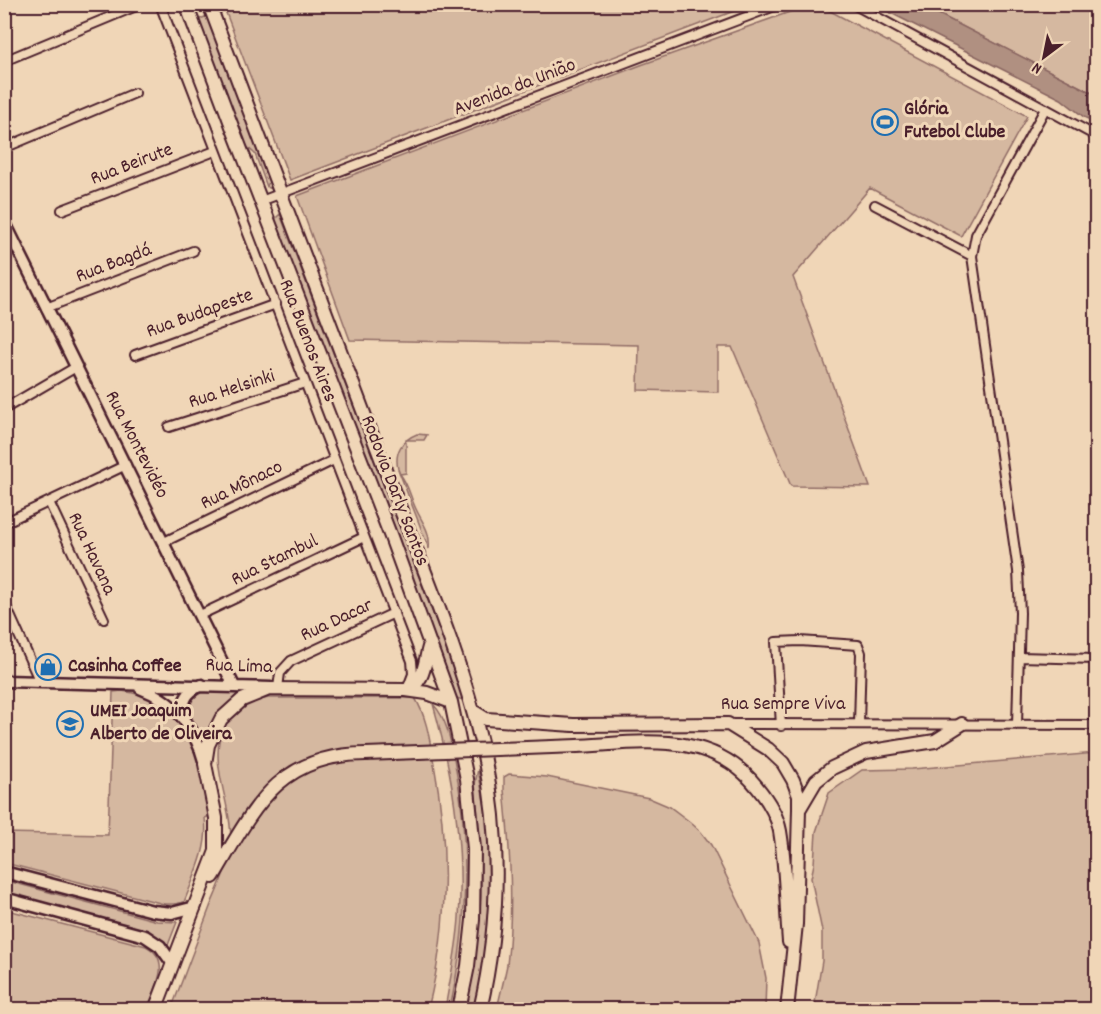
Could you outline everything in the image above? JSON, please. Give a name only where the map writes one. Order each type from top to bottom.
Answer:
[{"type":"main road","name":"Rodovia Darly Santos","points":[[186,4],[391,537],[429,647],[451,702],[467,780],[474,849],[472,931],[459,1010]]},
{"type":"main road","name":"Rodovia Darly Santos","points":[[209,4],[432,589],[473,711],[491,800],[496,873],[491,945],[480,1010]]},
{"type":"main road","points":[[403,691],[414,685],[422,675],[429,647]]},
{"type":"main road","points":[[155,1010],[213,860],[217,835],[216,818],[205,764],[211,735],[228,711],[251,695],[278,688]]},
{"type":"main road","name":"Rua Lima","points":[[278,688],[403,691],[427,693],[451,702]]},
{"type":"main road","name":"Rua Sempre Viva","points":[[473,711],[486,719],[573,724],[728,724]]},
{"type":"main road","points":[[728,724],[768,749],[783,763],[799,796],[796,924],[787,1010]]},
{"type":"main road","points":[[799,809],[816,781],[832,768],[866,752],[935,741],[962,724]]},
{"type":"main road","points":[[195,907],[249,816],[272,789],[290,774],[314,762],[340,755],[678,743],[715,753],[746,775],[763,795],[780,830],[792,967]]},
{"type":"street","points":[[4,61],[141,4]]},
{"type":"street","name":"Rua Buenos Aires","points":[[160,4],[413,665],[412,679],[403,691]]},
{"type":"street","name":"Avenida da União","points":[[261,201],[780,4]]},
{"type":"street","points":[[853,4],[1096,136]]},
{"type":"street","points":[[4,148],[135,93]]},
{"type":"street","points":[[1017,725],[1020,613],[1018,571],[972,256],[976,235],[1045,109]]},
{"type":"street","name":"Rua Beirute","points":[[62,210],[215,151]]},
{"type":"street","points":[[875,205],[972,256]]},
{"type":"street","name":"Rua Montevidéo","points":[[6,229],[126,465],[234,686]]},
{"type":"street","name":"Rua Bagdá","points":[[46,308],[193,251]]},
{"type":"street","name":"Rua Budapeste","points":[[135,355],[276,304]]},
{"type":"street","points":[[4,409],[76,367]]},
{"type":"street","name":"Rua Helsinki","points":[[169,427],[305,383]]},
{"type":"street","name":"Rua Mônaco","points":[[164,542],[334,460]]},
{"type":"street","points":[[4,523],[126,465]]},
{"type":"street","name":"Rua Havana","points":[[49,502],[104,619]]},
{"type":"street","name":"Rua Stambul","points":[[200,615],[364,537]]},
{"type":"street","points":[[4,602],[40,682]]},
{"type":"street","name":"Rua Dacar","points":[[278,688],[280,673],[291,661],[394,613]]},
{"type":"street","points":[[781,726],[776,642],[800,641],[858,645],[861,653],[859,724]]},
{"type":"street","points":[[1019,657],[1096,659]]},
{"type":"street","name":"Rua Lima","points":[[4,681],[278,688]]},
{"type":"street","points":[[203,685],[192,690],[185,699],[183,711],[198,742],[205,764]]},
{"type":"street","points":[[135,686],[163,699],[186,721]]},
{"type":"street","name":"Rua Sempre Viva","points":[[728,724],[781,726],[1096,725]]},
{"type":"street","points":[[4,872],[153,910],[172,913],[195,907]]},
{"type":"street","points":[[4,898],[145,936],[160,946],[173,964]]},
{"type":"shaded area","points":[[812,4],[819,5],[1027,116],[961,236],[870,188],[793,277],[870,487],[791,486],[732,347],[718,347],[718,392],[638,390],[639,345],[350,340],[297,196],[641,65]]},
{"type":"shaded area","points":[[223,5],[750,5],[290,180]]},
{"type":"shaded area","points":[[875,5],[921,5],[1096,95],[1096,123],[1084,117],[1061,99]]},
{"type":"shaded area","points":[[921,5],[1096,5],[1096,95]]},
{"type":"shaded area","points":[[207,16],[274,190],[267,187],[255,154],[245,145],[198,20]]},
{"type":"shaded area","points":[[280,214],[450,658],[463,700],[453,697],[273,221]]},
{"type":"shaded area","points":[[417,434],[427,435],[424,440],[407,440]]},
{"type":"shaded area","points":[[406,441],[406,473],[400,474],[426,528],[429,549],[398,469],[398,452]]},
{"type":"shaded area","points":[[122,691],[146,697],[164,706],[178,719],[188,735],[202,773],[212,815],[205,818],[203,850],[184,902],[164,904],[5,863],[4,833],[108,835],[113,692]]},
{"type":"shaded area","points":[[199,691],[236,692],[240,695],[217,715],[204,739],[193,720],[190,709],[193,697]]},
{"type":"shaded area","points":[[268,698],[415,698],[419,705],[428,730],[434,764],[444,856],[443,918],[435,979],[428,1009],[171,1010],[229,858],[231,836],[218,759],[222,730],[235,712]]},
{"type":"shaded area","points":[[433,704],[442,717],[450,740],[460,795],[465,856],[463,918],[450,1009],[445,1009],[458,930],[460,864],[451,783]]},
{"type":"shaded area","points":[[1096,753],[1096,1009],[814,1009],[822,961],[822,931],[811,878],[816,832],[829,793],[862,770],[912,769]]},
{"type":"shaded area","points":[[478,769],[488,824],[490,894],[486,940],[474,1009],[466,1010],[477,943],[481,897],[481,849],[475,784]]},
{"type":"shaded area","points":[[509,774],[547,777],[649,798],[670,807],[701,832],[711,845],[759,943],[766,978],[765,1009],[497,1009],[507,965],[509,943],[511,899],[504,777]]},
{"type":"shaded area","points":[[4,880],[157,921],[177,922],[168,945],[146,930],[5,892]]},
{"type":"shaded area","points":[[4,909],[146,946],[159,959],[160,967],[160,975],[147,1009],[5,1009]]},
{"type":"place","name":"Glória Futebol Clube","points":[[885,122]]},
{"type":"place","name":"Casinha Coffee","points":[[48,667]]},
{"type":"place","name":"UMEI Joaquim Alberto de Oliveira","points":[[70,724]]}]
